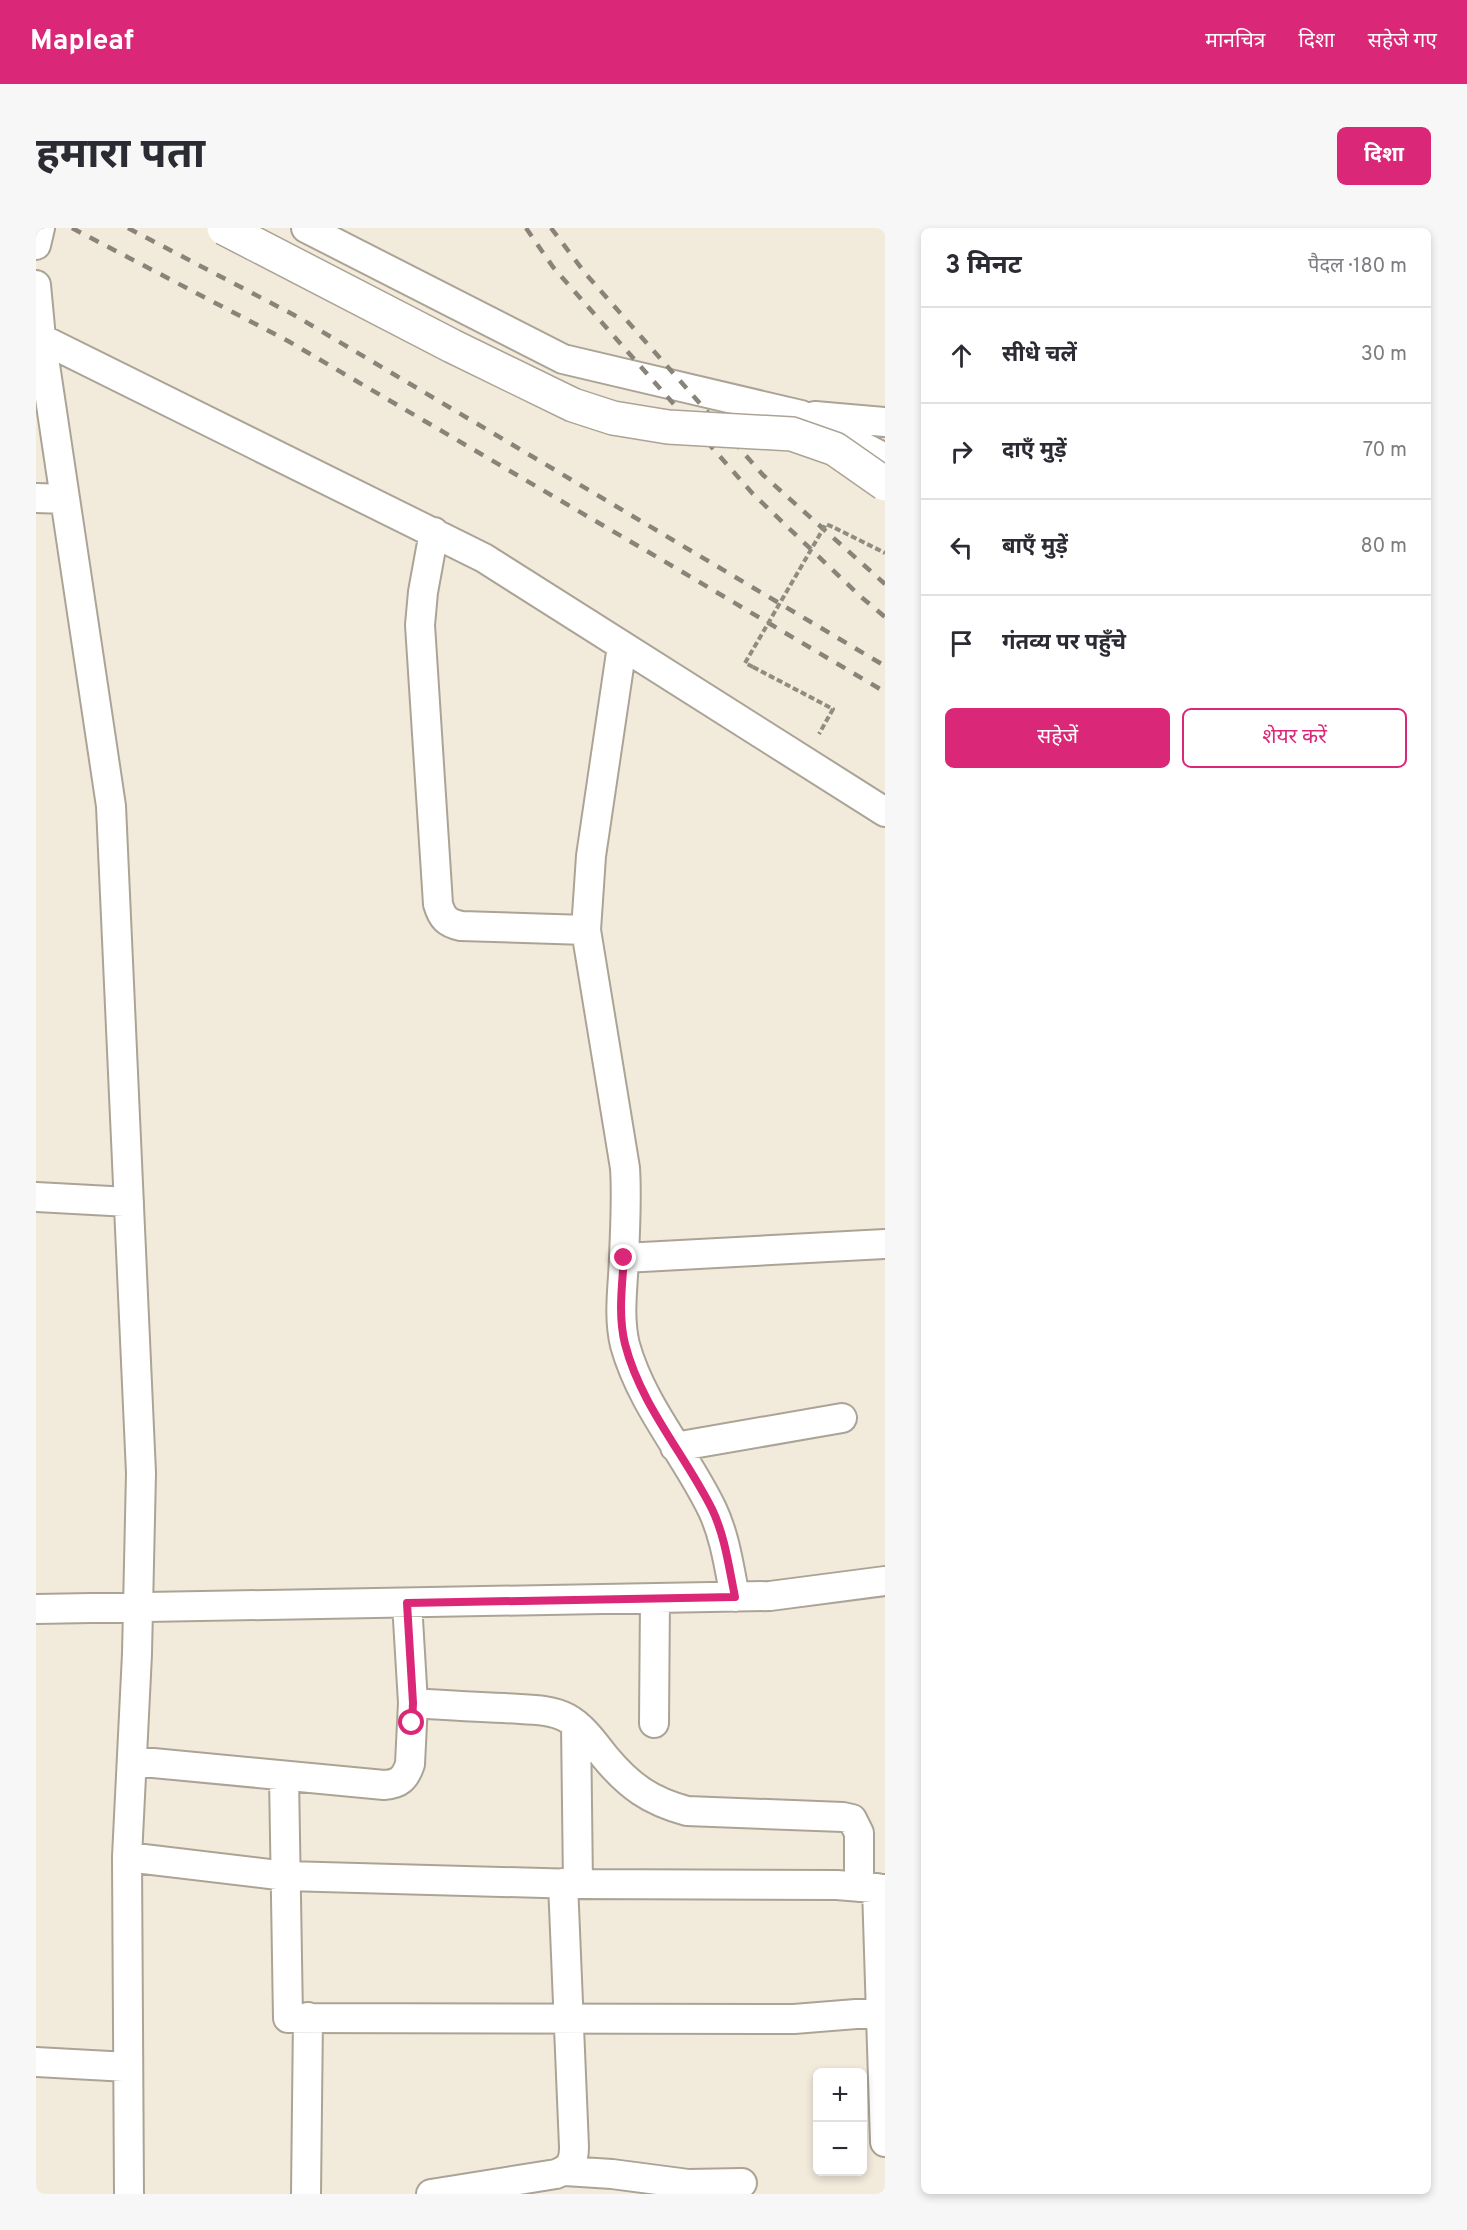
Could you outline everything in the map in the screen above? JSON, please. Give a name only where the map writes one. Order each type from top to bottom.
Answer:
[{"type":"street","points":[[36,245],[40,228]]},
{"type":"street","points":[[224,228],[492,367],[573,405],[613,418],[668,427],[792,434],[836,449],[885,484]]},
{"type":"street","points":[[306,228],[563,358],[801,415],[885,422]]},
{"type":"street","points":[[36,285],[39,337],[111,806],[141,1473],[139,1607],[127,1857],[129,2194]]},
{"type":"street","points":[[39,337],[484,558],[885,812]]},
{"type":"street","points":[[801,415],[885,458]]},
{"type":"street","points":[[36,498],[65,499]]},
{"type":"street","points":[[434,532],[423,592],[420,625],[438,904],[441,913],[444,919],[460,926],[586,930]]},
{"type":"street","points":[[622,646],[591,856],[586,930],[625,1168],[627,1198],[621,1309],[625,1342],[636,1376],[656,1417],[713,1510],[725,1548],[735,1597]]},
{"type":"street","points":[[36,1197],[129,1202]]},
{"type":"street","points":[[624,1258],[885,1244]]},
{"type":"street","points":[[675,1447],[842,1418]]},
{"type":"street","points":[[36,1609],[770,1596],[885,1581]]},
{"type":"street","points":[[654,1723],[655,1598]]},
{"type":"street","points":[[132,1761],[384,1785],[395,1784],[407,1773],[410,1764],[413,1703],[407,1603]]},
{"type":"street","points":[[413,1703],[543,1711],[565,1716],[576,1724],[631,1785],[664,1805],[687,1811],[852,1819],[859,1833],[874,1888],[885,2142]]},
{"type":"street","points":[[565,2171],[574,2159],[568,2019],[576,1724]]},
{"type":"street","points":[[284,1776],[288,2018],[794,2019],[881,2012]]},
{"type":"street","points":[[127,1857],[286,1876],[874,1888]]},
{"type":"street","points":[[306,2194],[308,2017]]},
{"type":"street","points":[[36,2062],[128,2067]]},
{"type":"street","points":[[431,2194],[565,2171],[612,2174],[688,2184],[742,2183]]},
{"type":"path","points":[[804,761],[833,709],[745,663],[826,524],[885,553]]},
{"type":"railway","points":[[72,228],[288,341],[885,692]]},
{"type":"railway","points":[[128,228],[294,315],[885,666]]},
{"type":"railway","points":[[526,228],[553,267],[753,494],[885,617]]},
{"type":"railway","points":[[551,228],[585,273],[763,475],[885,584]]},
{"type":"route","points":[[412,1723],[413,1703],[407,1603],[735,1597],[725,1548],[713,1510],[656,1417],[636,1376],[625,1342],[621,1309],[624,1258]]}]
